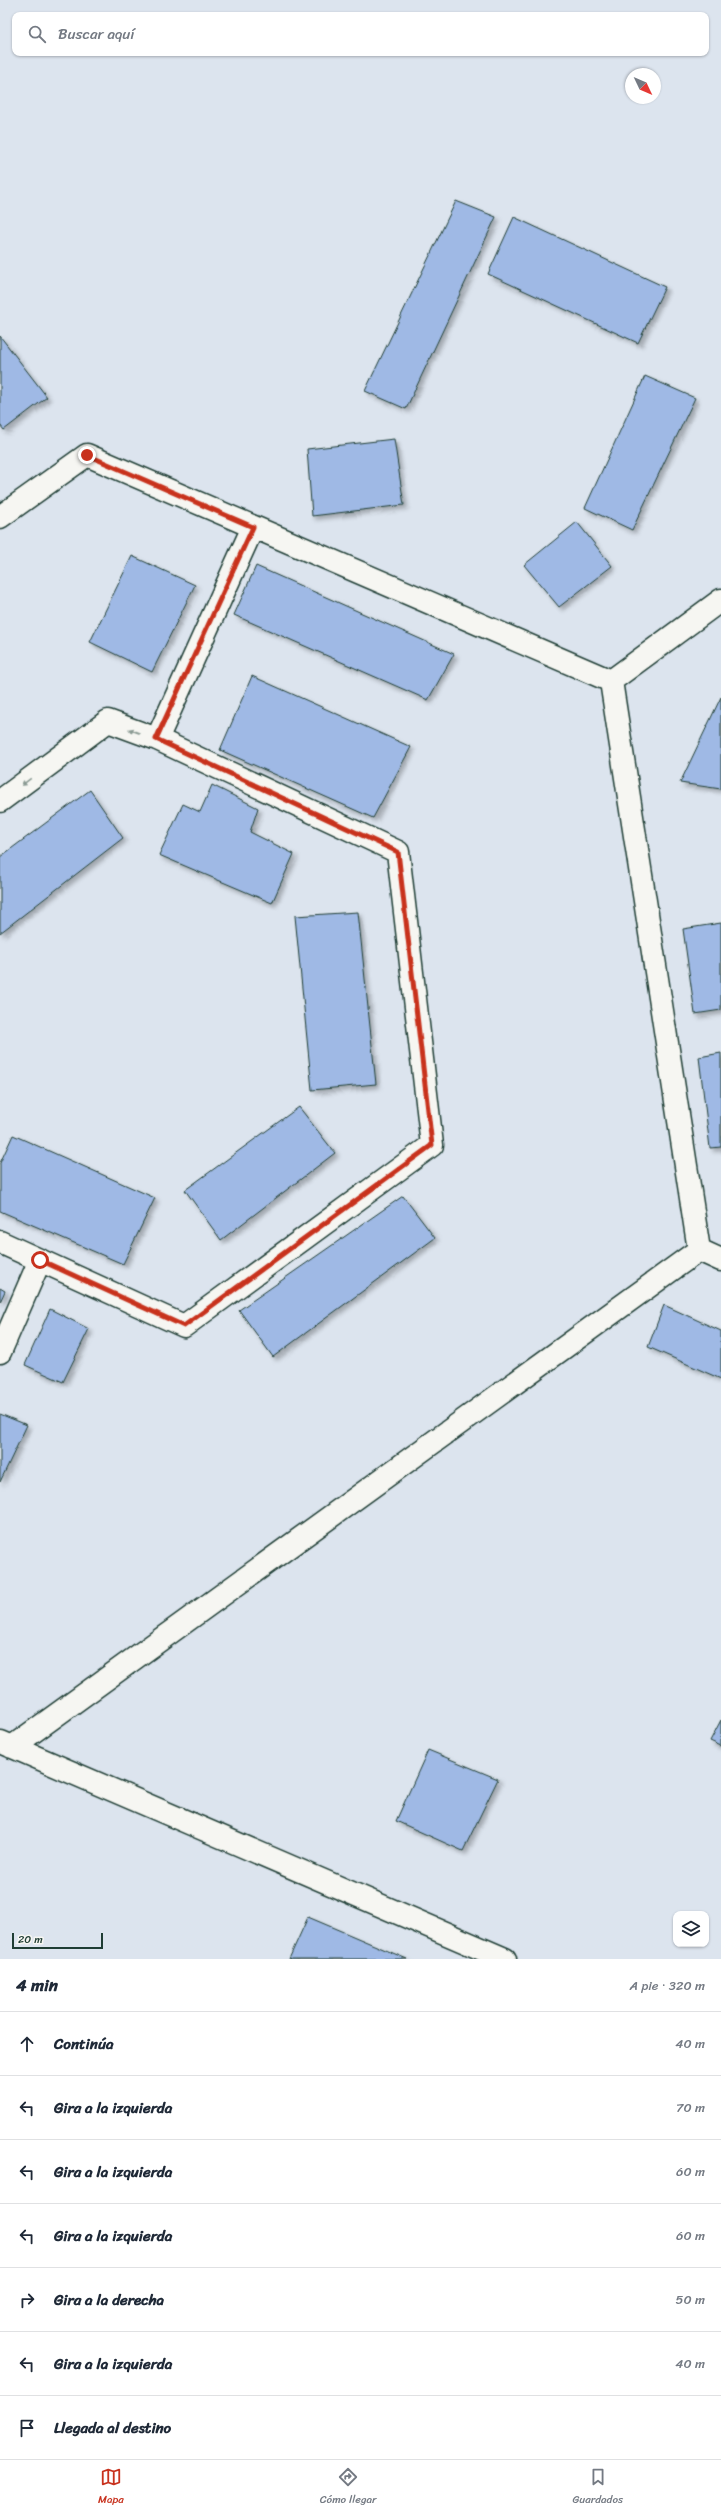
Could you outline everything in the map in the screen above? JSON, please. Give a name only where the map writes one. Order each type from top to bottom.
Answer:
[{"type":"street","points":[[0,517],[87,455],[611,680]]},
{"type":"street","points":[[156,739],[253,527]]},
{"type":"street","points":[[611,680],[721,600]]},
{"type":"street","points":[[611,680],[699,1250]]},
{"type":"street","points":[[0,801],[108,720],[156,739],[398,852],[432,1145],[184,1326],[0,1242]]},
{"type":"street","points":[[699,1250],[721,1260]]},
{"type":"street","points":[[6,1744],[699,1250]]},
{"type":"street","points":[[0,1352],[40,1260]]},
{"type":"street","points":[[6,1744],[505,1959]]},
{"type":"building","points":[[456,201],[496,217],[406,409],[365,391]]},
{"type":"building","points":[[514,217],[665,287],[638,343],[488,274]]},
{"type":"building","points":[[0,336],[47,397],[4,430],[0,425]]},
{"type":"building","points":[[645,376],[695,398],[632,530],[585,508]]},
{"type":"building","points":[[394,439],[404,505],[312,516],[307,449]]},
{"type":"building","points":[[577,522],[612,566],[559,607],[524,565]]},
{"type":"building","points":[[132,556],[195,585],[152,672],[90,642]]},
{"type":"building","points":[[256,566],[454,654],[428,700],[234,615]]},
{"type":"building","points":[[252,676],[411,747],[373,818],[220,750]]},
{"type":"building","points":[[721,697],[721,789],[680,783]]},
{"type":"building","points":[[212,785],[258,808],[250,832],[294,854],[272,903],[159,855],[183,804],[200,812]]},
{"type":"building","points":[[90,790],[123,838],[0,933],[0,857]]},
{"type":"building","points":[[358,912],[376,1084],[312,1090],[295,916]]},
{"type":"building","points":[[721,923],[721,1010],[695,1014],[683,929]]},
{"type":"building","points":[[721,1053],[721,1147],[710,1148],[699,1057]]},
{"type":"building","points":[[299,1107],[335,1153],[221,1240],[185,1190]]},
{"type":"building","points":[[13,1135],[155,1198],[123,1264],[0,1211],[0,1163]]},
{"type":"building","points":[[403,1196],[435,1238],[273,1357],[239,1310]]},
{"type":"building","points":[[0,1288],[5,1291],[0,1302]]},
{"type":"building","points":[[664,1305],[721,1331],[721,1379],[648,1347]]},
{"type":"building","points":[[50,1309],[89,1329],[63,1382],[25,1365]]},
{"type":"building","points":[[0,1414],[27,1425],[0,1482]]},
{"type":"building","points":[[721,1720],[721,1746],[710,1741]]},
{"type":"building","points":[[428,1750],[498,1779],[463,1851],[396,1821]]},
{"type":"building","points":[[308,1917],[407,1959],[289,1959]]},
{"type":"route","points":[[40,1260],[184,1326],[432,1145],[398,852],[156,739],[253,527],[87,455]]}]
